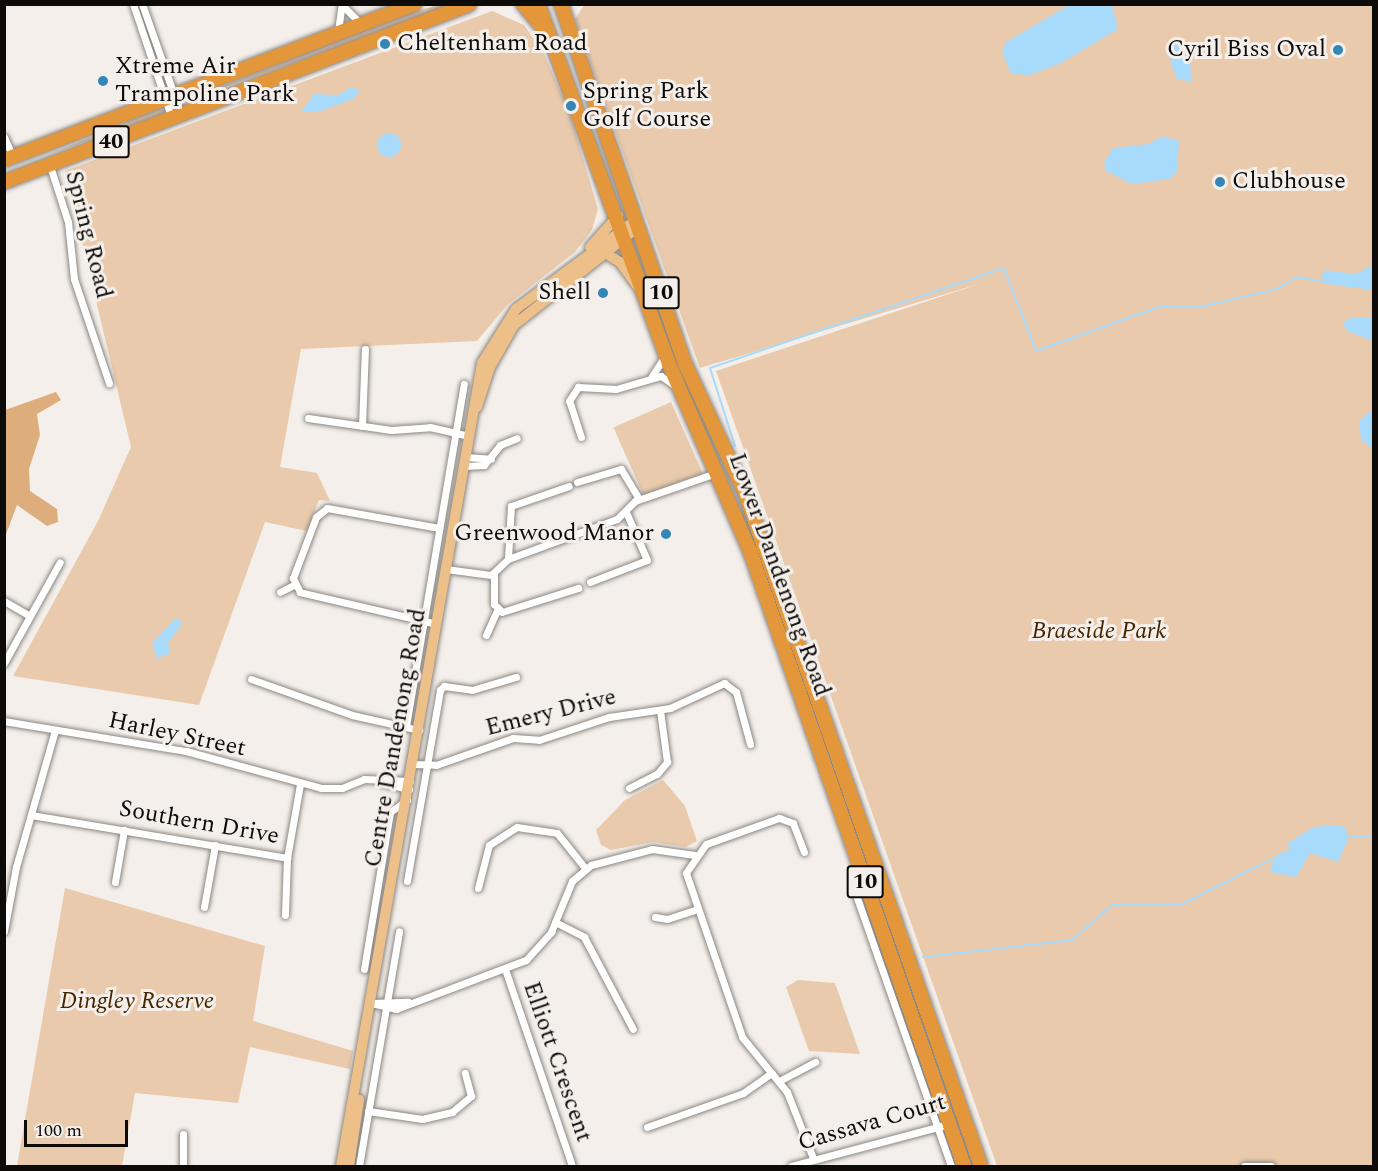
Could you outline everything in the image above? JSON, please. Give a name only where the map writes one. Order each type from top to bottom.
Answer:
[{"type":"highway","name":"40","points":[[9,159],[414,4]]},
{"type":"highway","name":"40","points":[[4,182],[469,4]]},
{"type":"highway","points":[[523,4],[550,35]]},
{"type":"highway","name":"Lower Dandenong Road","points":[[538,4],[622,228],[678,388],[719,472],[863,876],[943,1125],[964,1167]]},
{"type":"highway","name":"Lower Dandenong Road","points":[[561,4],[689,373],[745,493],[981,1167]]},
{"type":"highway","points":[[43,147],[50,166]]},
{"type":"main road","name":"Centre Dandenong Road","points":[[349,1167],[372,1003],[482,363],[500,326],[622,228],[637,224]]},
{"type":"main road","name":"Centre Dandenong Road","points":[[473,416],[489,369],[514,325],[607,254],[622,228]]},
{"type":"main road","points":[[607,254],[624,266],[646,300]]},
{"type":"main road","name":"Centre Dandenong Road","points":[[341,1167],[362,1067]]},
{"type":"street","points":[[133,4],[170,98]]},
{"type":"street","points":[[142,4],[176,117]]},
{"type":"street","points":[[343,5],[362,24]]},
{"type":"street","points":[[336,34],[343,5]]},
{"type":"street","points":[[4,137],[9,159]]},
{"type":"street","name":"Spring Road","points":[[50,166],[67,218],[74,279],[109,383]]},
{"type":"street","points":[[362,426],[365,349]]},
{"type":"street","points":[[650,377],[666,355]]},
{"type":"street","points":[[580,437],[569,401],[575,389],[616,389],[650,377],[665,377],[678,388]]},
{"type":"street","name":"Centre Dandenong Road","points":[[406,723],[464,384]]},
{"type":"street","points":[[308,418],[362,426],[469,436]]},
{"type":"street","points":[[465,461],[481,466],[491,459],[500,445],[517,438]]},
{"type":"street","points":[[577,482],[621,469],[639,499]]},
{"type":"street","points":[[486,635],[497,609],[494,574],[508,559],[626,512],[639,499],[719,472]]},
{"type":"street","points":[[508,559],[511,506],[569,486]]},
{"type":"street","points":[[280,592],[294,585],[308,536],[323,509],[439,528]]},
{"type":"street","points":[[590,582],[647,560],[626,512]]},
{"type":"street","points":[[4,663],[60,562]]},
{"type":"street","points":[[446,569],[494,574]]},
{"type":"street","points":[[294,585],[300,592],[437,624]]},
{"type":"street","points":[[497,609],[509,612],[578,588]]},
{"type":"street","points":[[4,601],[30,616]]},
{"type":"street","name":"Centre Dandenong Road","points":[[407,881],[440,690],[472,690],[516,677]]},
{"type":"street","points":[[251,679],[352,715],[419,725]]},
{"type":"street","name":"Emery Drive","points":[[413,764],[427,766],[513,738],[539,740],[609,717],[660,710],[730,684],[750,744]]},
{"type":"street","points":[[629,788],[657,774],[667,762],[660,710]]},
{"type":"street","name":"Harley Street","points":[[4,721],[186,751],[300,784],[335,789],[375,780],[408,790]]},
{"type":"street","points":[[4,930],[31,814],[55,730]]},
{"type":"street","name":"Southern Drive","points":[[31,814],[287,858],[300,784]]},
{"type":"street","points":[[364,969],[390,812],[408,790]]},
{"type":"street","points":[[804,852],[793,823],[782,817],[713,841],[693,858],[689,886],[742,1037],[779,1081],[813,1158]]},
{"type":"street","points":[[478,888],[489,845],[517,827],[557,833],[585,868]]},
{"type":"street","points":[[115,882],[124,830]]},
{"type":"street","points":[[204,907],[215,845]]},
{"type":"street","points":[[372,1003],[385,1010],[411,1002],[505,969],[538,951],[555,922],[567,888],[585,868],[632,852],[678,852],[693,858]]},
{"type":"street","points":[[285,915],[287,858]]},
{"type":"street","name":"Lower Dandenong Road","points":[[863,876],[855,889],[943,1125],[951,1167]]},
{"type":"street","points":[[655,917],[667,920],[697,909]]},
{"type":"street","points":[[555,922],[584,937],[633,1029]]},
{"type":"street","points":[[358,1167],[399,931]]},
{"type":"street","points":[[366,955],[380,957]]},
{"type":"street","name":"Elliott Crescent","points":[[505,969],[572,1167]]},
{"type":"street","points":[[372,1003],[411,1002]]},
{"type":"street","points":[[779,1081],[815,1062]]},
{"type":"street","points":[[368,1111],[422,1119],[452,1112],[471,1096],[465,1073]]},
{"type":"street","points":[[647,1127],[750,1090],[772,1073]]},
{"type":"street","name":"Cassava Court","points":[[790,1167],[813,1158],[964,1118]]},
{"type":"street","points":[[183,1134],[183,1167]]},
{"type":"street","points":[[1244,1167],[1271,1167]]},
{"type":"green space","name":"Braeside Park","points":[[585,4],[1373,5],[1373,1166],[997,1166],[716,371],[982,283],[700,368],[575,19]]},
{"type":"green space","points":[[438,5],[455,5],[180,103],[399,16]]},
{"type":"green space","name":"Spring Park Golf Course","points":[[492,11],[524,25],[544,54],[569,112],[598,209],[592,230],[575,252],[508,304],[477,341],[301,349],[280,467],[317,473],[330,501],[319,500],[307,531],[265,522],[199,705],[13,676],[98,521],[131,447],[65,171]]},
{"type":"green space","points":[[158,109],[165,111],[159,117],[55,152]]},
{"type":"green space","points":[[671,402],[703,474],[646,500],[613,428]]},
{"type":"green space","points":[[663,780],[685,806],[697,841],[686,847],[653,842],[611,850],[601,845],[596,830],[625,800]]},
{"type":"green space","name":"Dingley Reserve","points":[[65,888],[265,946],[253,1021],[353,1051],[350,1069],[250,1047],[238,1103],[135,1093],[122,1166],[17,1166]]},
{"type":"green space","points":[[798,980],[835,983],[860,1054],[809,1051],[786,987]]},
{"type":"shaded area","points":[[56,392],[61,400],[37,414],[40,435],[29,469],[30,491],[57,509],[58,522],[47,526],[17,505],[5,537],[5,410]]},
{"type":"water","points":[[1069,5],[1112,5],[1118,29],[1059,64],[1030,75],[1011,74],[1002,52],[1006,42]]},
{"type":"water","points":[[1180,40],[1190,48],[1191,82],[1176,78],[1170,59],[1169,46]]},
{"type":"water","points":[[352,87],[360,91],[353,99],[318,112],[301,112],[314,94],[338,95]]},
{"type":"water","points":[[389,133],[394,134],[400,140],[400,150],[394,156],[389,157],[384,156],[378,150],[377,145],[378,140],[384,134]]},
{"type":"water","points":[[1163,136],[1179,141],[1177,172],[1169,179],[1132,184],[1106,171],[1104,163],[1113,148],[1148,144]]},
{"type":"water","points":[[1373,265],[1373,290],[1327,284],[1321,277],[1325,270],[1355,274]]},
{"type":"water","points":[[1350,318],[1373,318],[1373,341],[1347,331],[1343,323]]},
{"type":"water","points":[[1373,409],[1373,449],[1361,440],[1359,421]]},
{"type":"water","points":[[176,618],[183,623],[168,643],[170,653],[157,659],[152,643]]},
{"type":"water","points":[[1338,825],[1346,828],[1348,839],[1338,862],[1310,853],[1296,877],[1270,872],[1273,861],[1290,849],[1287,844],[1313,827]]},
{"type":"waterway","points":[[735,446],[710,368],[1004,268],[1036,351],[1161,306],[1203,306],[1277,289],[1296,277],[1330,283]]},
{"type":"waterway","points":[[1345,836],[1374,836]]},
{"type":"waterway","points":[[923,957],[1072,940],[1113,904],[1182,904],[1290,850]]},
{"type":"place","name":"Cheltenham Road","points":[[385,44]]},
{"type":"place","name":"Cyril Biss Oval","points":[[1338,50]]},
{"type":"place","name":"Xtreme Air Trampoline Park","points":[[103,81]]},
{"type":"place","name":"Spring Park Golf Course","points":[[571,106]]},
{"type":"place","name":"Clubhouse","points":[[1220,182]]},
{"type":"place","name":"Shell","points":[[603,293]]},
{"type":"place","name":"Greenwood Manor","points":[[666,534]]}]
